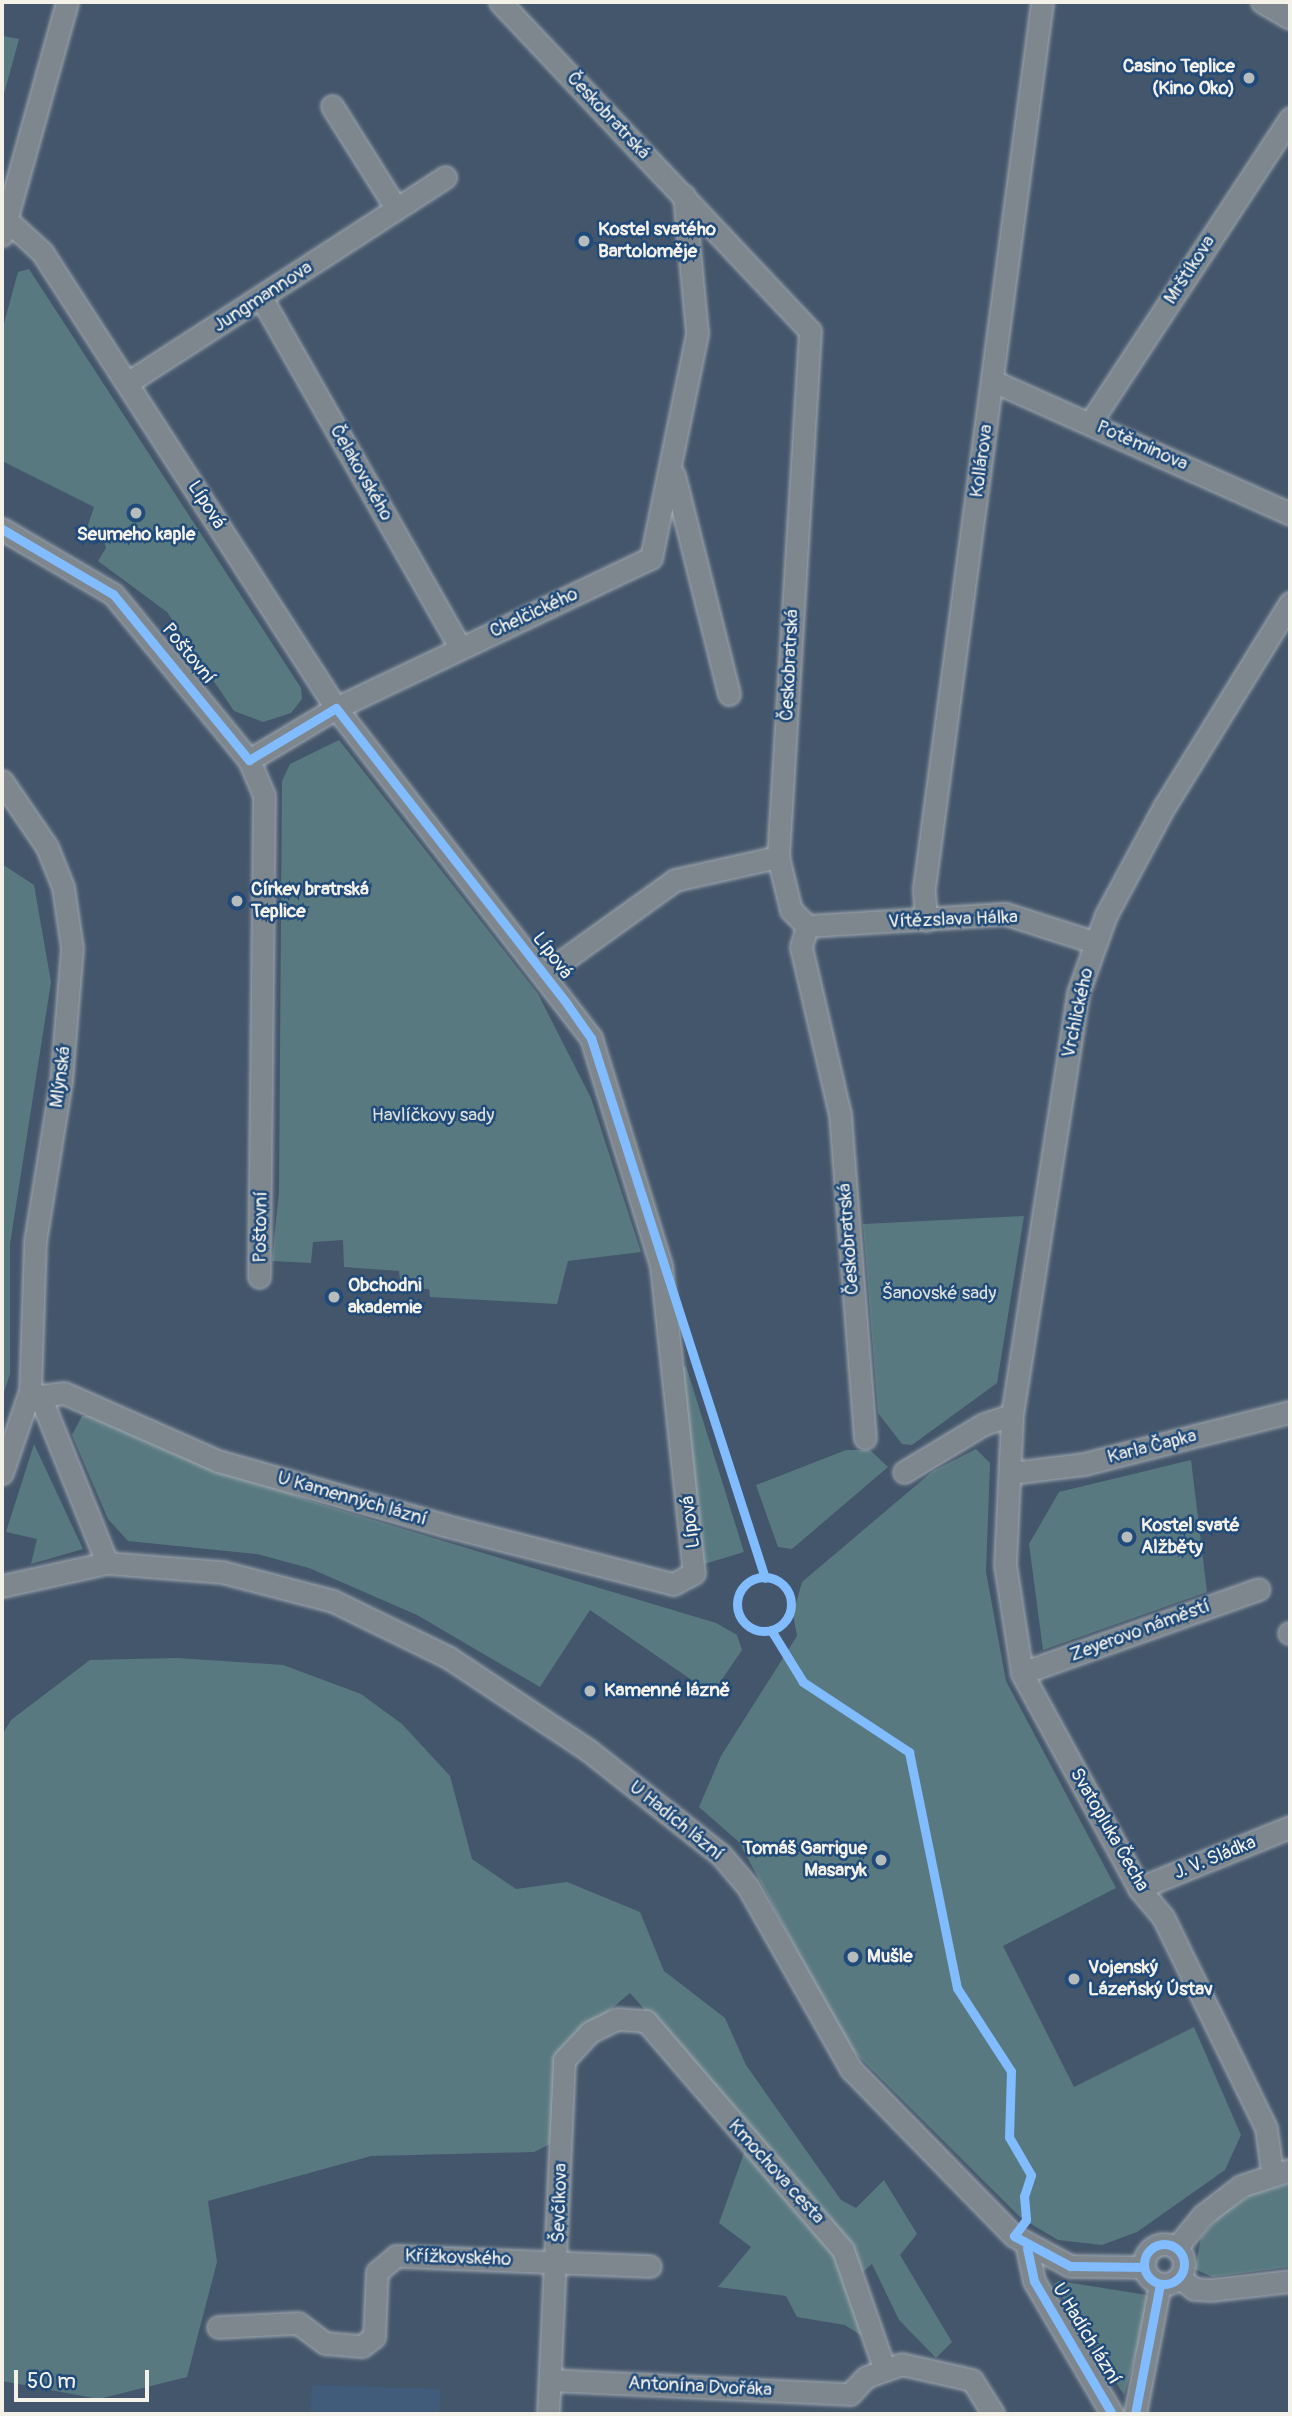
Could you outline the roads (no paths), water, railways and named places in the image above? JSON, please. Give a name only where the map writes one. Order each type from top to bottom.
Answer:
[{"type":"street","points":[[4,227],[67,2]]},
{"type":"street","name":"Českobratrská","points":[[500,2],[810,331],[778,857],[791,910],[807,926],[801,947],[840,1114],[865,1438]]},
{"type":"street","name":"Kollárova","points":[[926,920],[924,888],[1042,2]]},
{"type":"street","points":[[1262,2],[1290,18]]},
{"type":"street","points":[[332,106],[397,208]]},
{"type":"street","name":"Mrštíkova","points":[[1090,423],[1290,118]]},
{"type":"street","name":"Jungmannova","points":[[127,383],[262,299],[445,177]]},
{"type":"street","name":"Chelčického","points":[[336,708],[651,558],[672,469],[698,321],[684,196]]},
{"type":"street","name":"Lípová","points":[[4,227],[35,243],[336,708],[591,1038],[661,1266],[696,1563],[690,1580],[673,1584]]},
{"type":"street","name":"Čelakovského","points":[[262,299],[460,648]]},
{"type":"street","name":"Potěminova","points":[[993,381],[1290,514]]},
{"type":"street","name":"Chelčického","points":[[672,469],[729,694]]},
{"type":"street","name":"Poštovní","points":[[2,529],[113,594],[248,760],[264,794],[268,854],[259,1277]]},
{"type":"street","name":"Vrchlického","points":[[1012,1472],[1012,1415],[1078,993],[1094,942],[1164,807],[1290,603]]},
{"type":"street","points":[[248,760],[336,708]]},
{"type":"street","name":"Mlýnská","points":[[2,781],[47,847],[71,928],[66,1038],[35,1242],[35,1393]]},
{"type":"street","points":[[544,974],[675,880],[778,857]]},
{"type":"street","name":"Vítězslava Hálka","points":[[807,926],[1019,915],[1094,942]]},
{"type":"street","name":"U Kamenných lázní","points":[[35,1393],[64,1392],[96,1403],[218,1461],[673,1584]]},
{"type":"street","points":[[2,1474],[35,1393]]},
{"type":"street","points":[[35,1393],[107,1563]]},
{"type":"street","name":"Karla Čapka","points":[[1012,1472],[1084,1464],[1290,1412]]},
{"type":"street","points":[[904,1472],[984,1423],[1012,1415]]},
{"type":"street","name":"Svatopluka Čecha","points":[[1012,1472],[1005,1565],[1022,1674],[1139,1888],[1163,1916],[1266,2128],[1281,2171]]},
{"type":"street","name":"U Hadích lázní","points":[[2,1586],[107,1563],[222,1572],[333,1601],[448,1657],[588,1750],[721,1855],[748,1886],[850,2069],[1027,2248],[1034,2280],[1112,2414]]},
{"type":"street","name":"Zeyerovo náměstí","points":[[1022,1674],[1259,1589]]},
{"type":"street","name":"J. V. Sládka","points":[[1139,1888],[1290,1828]]},
{"type":"street","name":"Ševčíkova","points":[[548,2414],[558,2262],[564,2060],[590,2032],[617,2019]]},
{"type":"street","name":"Kmochova cesta","points":[[617,2019],[646,2021],[843,2250],[884,2368]]},
{"type":"street","points":[[1176,2248],[1203,2215],[1281,2171]]},
{"type":"street","points":[[1144,2267],[1154,2247],[1176,2248]]},
{"type":"street","points":[[1027,2248],[1085,2269],[1144,2267],[1170,2280],[1211,2291],[1290,2281]]},
{"type":"street","points":[[1135,2414],[1170,2280],[1183,2258],[1176,2248]]},
{"type":"street","name":"Křížkovského","points":[[218,2328],[298,2323],[325,2343],[362,2346],[374,2337],[377,2272],[396,2256],[650,2266]]},
{"type":"street","points":[[849,2404],[884,2368],[901,2364],[972,2380],[993,2414]]},
{"type":"street","name":"Antonína Dvořáka","points":[[550,2380],[849,2404]]},
{"type":"place","name":"Casino Teplice (Kino Oko)","points":[[1249,78]]},
{"type":"place","name":"Kostel svatého Bartoloměje","points":[[584,241]]},
{"type":"place","name":"Seumeho kaple","points":[[136,513]]},
{"type":"place","name":"Církev bratrská Teplice","points":[[237,901]]},
{"type":"place","name":"Obchodni akademie","points":[[334,1297]]},
{"type":"place","name":"Kostel svaté Alžběty","points":[[1127,1537]]},
{"type":"place","name":"Kamenné lázně","points":[[590,1691]]},
{"type":"place","name":"Tomáš Garrigue Masaryk","points":[[881,1860]]},
{"type":"place","name":"Mušle","points":[[853,1957]]},
{"type":"place","name":"Vojenský Lázeňský Ústav","points":[[1074,1979]]},
{"type":"park label","name":"Havlíčkovy sady","points":[[433,1116]]},
{"type":"park label","name":"Šanovské sady","points":[[939,1294]]}]
